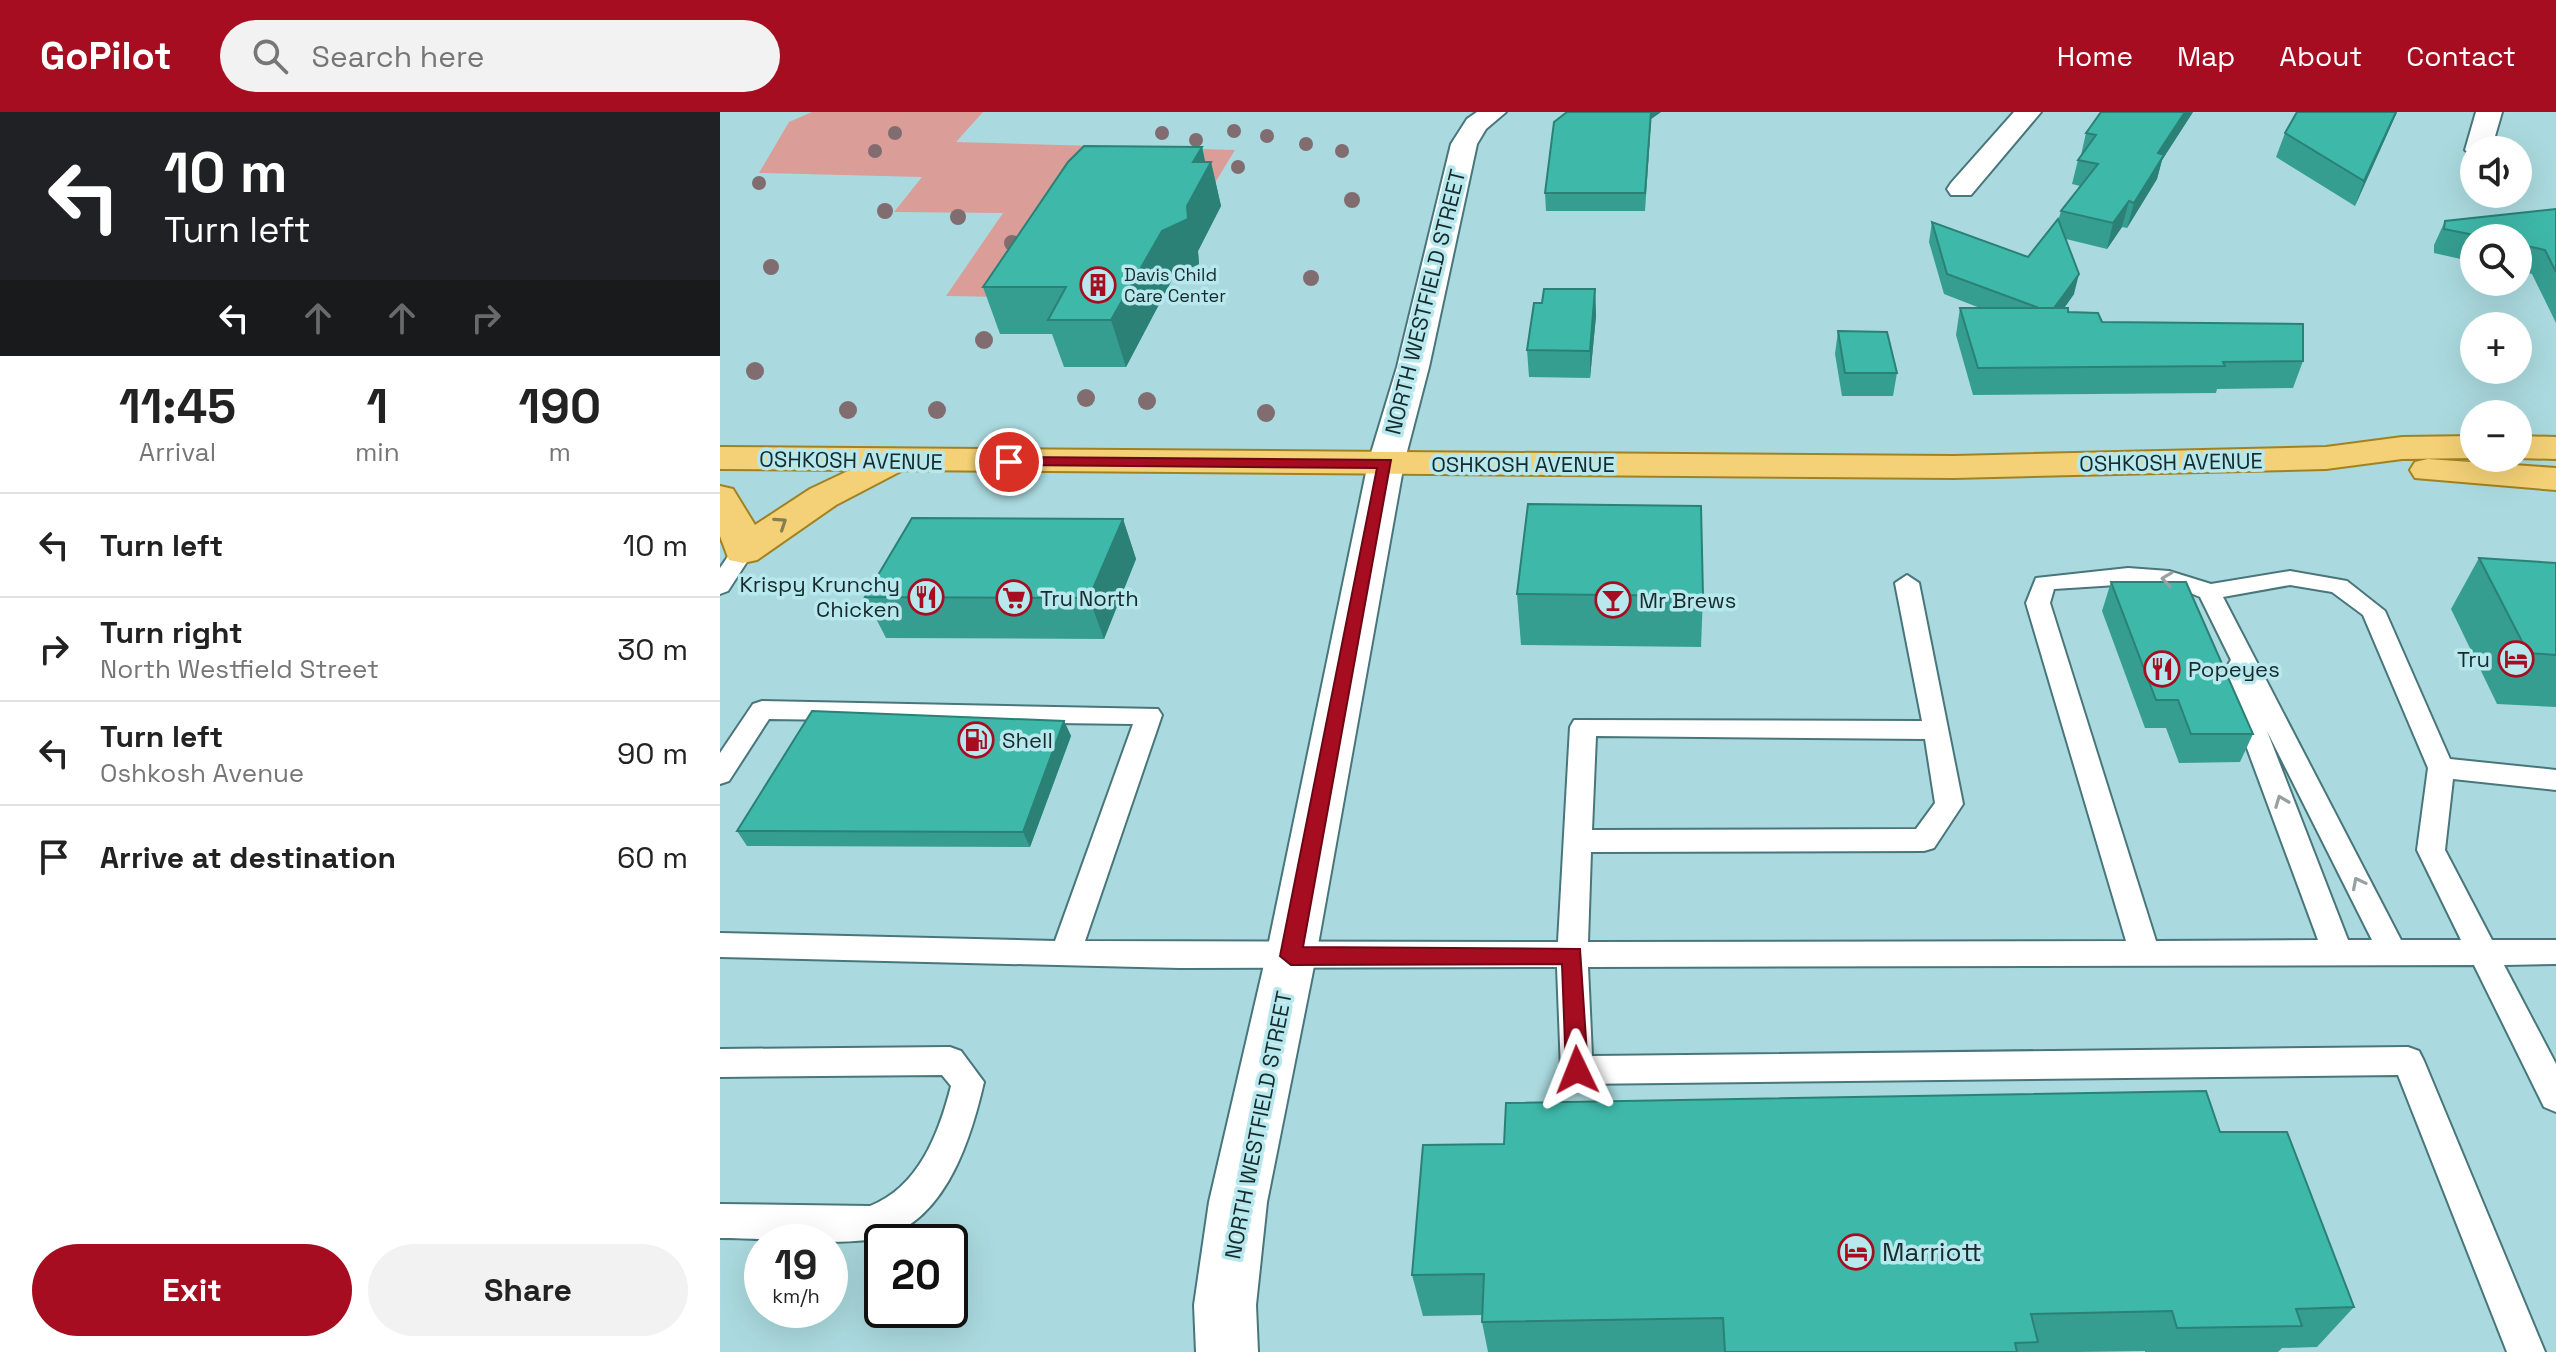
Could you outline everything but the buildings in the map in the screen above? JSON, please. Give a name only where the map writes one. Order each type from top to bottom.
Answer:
[{"type":"main road","name":"OSHKOSH AVENUE","points":[[720,458],[1954,467],[2326,458],[2402,448],[2460,447]]},
{"type":"main road","points":[[2532,447],[2556,448]]},
{"type":"main road","name":"OSHKOSH AVENUE","points":[[2326,458],[2556,479]]},
{"type":"main road","points":[[720,497],[734,517],[743,551],[823,497],[896,461]]},
{"type":"street","name":"NORTH WESTFIELD STREET","points":[[1227,1352],[1225,1305],[1238,1202],[1291,956],[1386,463],[1413,367],[1464,144],[1476,124],[1493,112]]},
{"type":"street","points":[[1961,189],[2028,112]]},
{"type":"street","points":[[2482,136],[2489,112]]},
{"type":"lane","points":[[720,586],[743,551]]},
{"type":"lane","points":[[2145,953],[2038,603],[2044,583],[2133,574],[2189,582],[2209,592],[2393,953]]},
{"type":"lane","points":[[2209,592],[2290,578],[2339,586],[2373,611],[2441,768],[2431,850],[2556,1097]]},
{"type":"lane","points":[[1578,841],[1924,840],[1949,804],[1907,583]]},
{"type":"lane","points":[[2235,641],[2247,713],[2338,953]]},
{"type":"lane","points":[[720,774],[762,710],[1149,715],[1066,953]]},
{"type":"lane","points":[[1937,730],[1583,727],[1572,955],[1577,1070],[2408,1061],[2526,1352]]},
{"type":"lane","points":[[2441,768],[2556,780]]},
{"type":"lane","points":[[720,945],[1291,956],[2556,952]]},
{"type":"lane","points":[[720,1063],[950,1061],[968,1082],[954,1138],[930,1177],[903,1210],[870,1223],[720,1221]]},
{"type":"shaded area","points":[[812,112],[983,112],[956,142],[1235,150],[1210,191],[1008,297],[946,296],[1003,213],[894,212],[922,177],[759,173],[789,122]]},
{"type":"place","name":"Davis Child Care Center","points":[[1098,285]]},
{"type":"place","name":"Krispy Krunchy Chicken","points":[[926,597]]},
{"type":"place","name":"Tru North","points":[[1014,598]]},
{"type":"place","name":"Mr Brews","points":[[1613,600]]},
{"type":"place","name":"Tru","points":[[2516,659]]},
{"type":"place","name":"Popeyes","points":[[2162,669]]},
{"type":"place","name":"Shell","points":[[976,740]]},
{"type":"place","name":"Marriott","points":[[1856,1252]]},
{"type":"route","points":[[1009,462],[1386,463],[1291,956],[1572,955],[1577,1070]]}]
